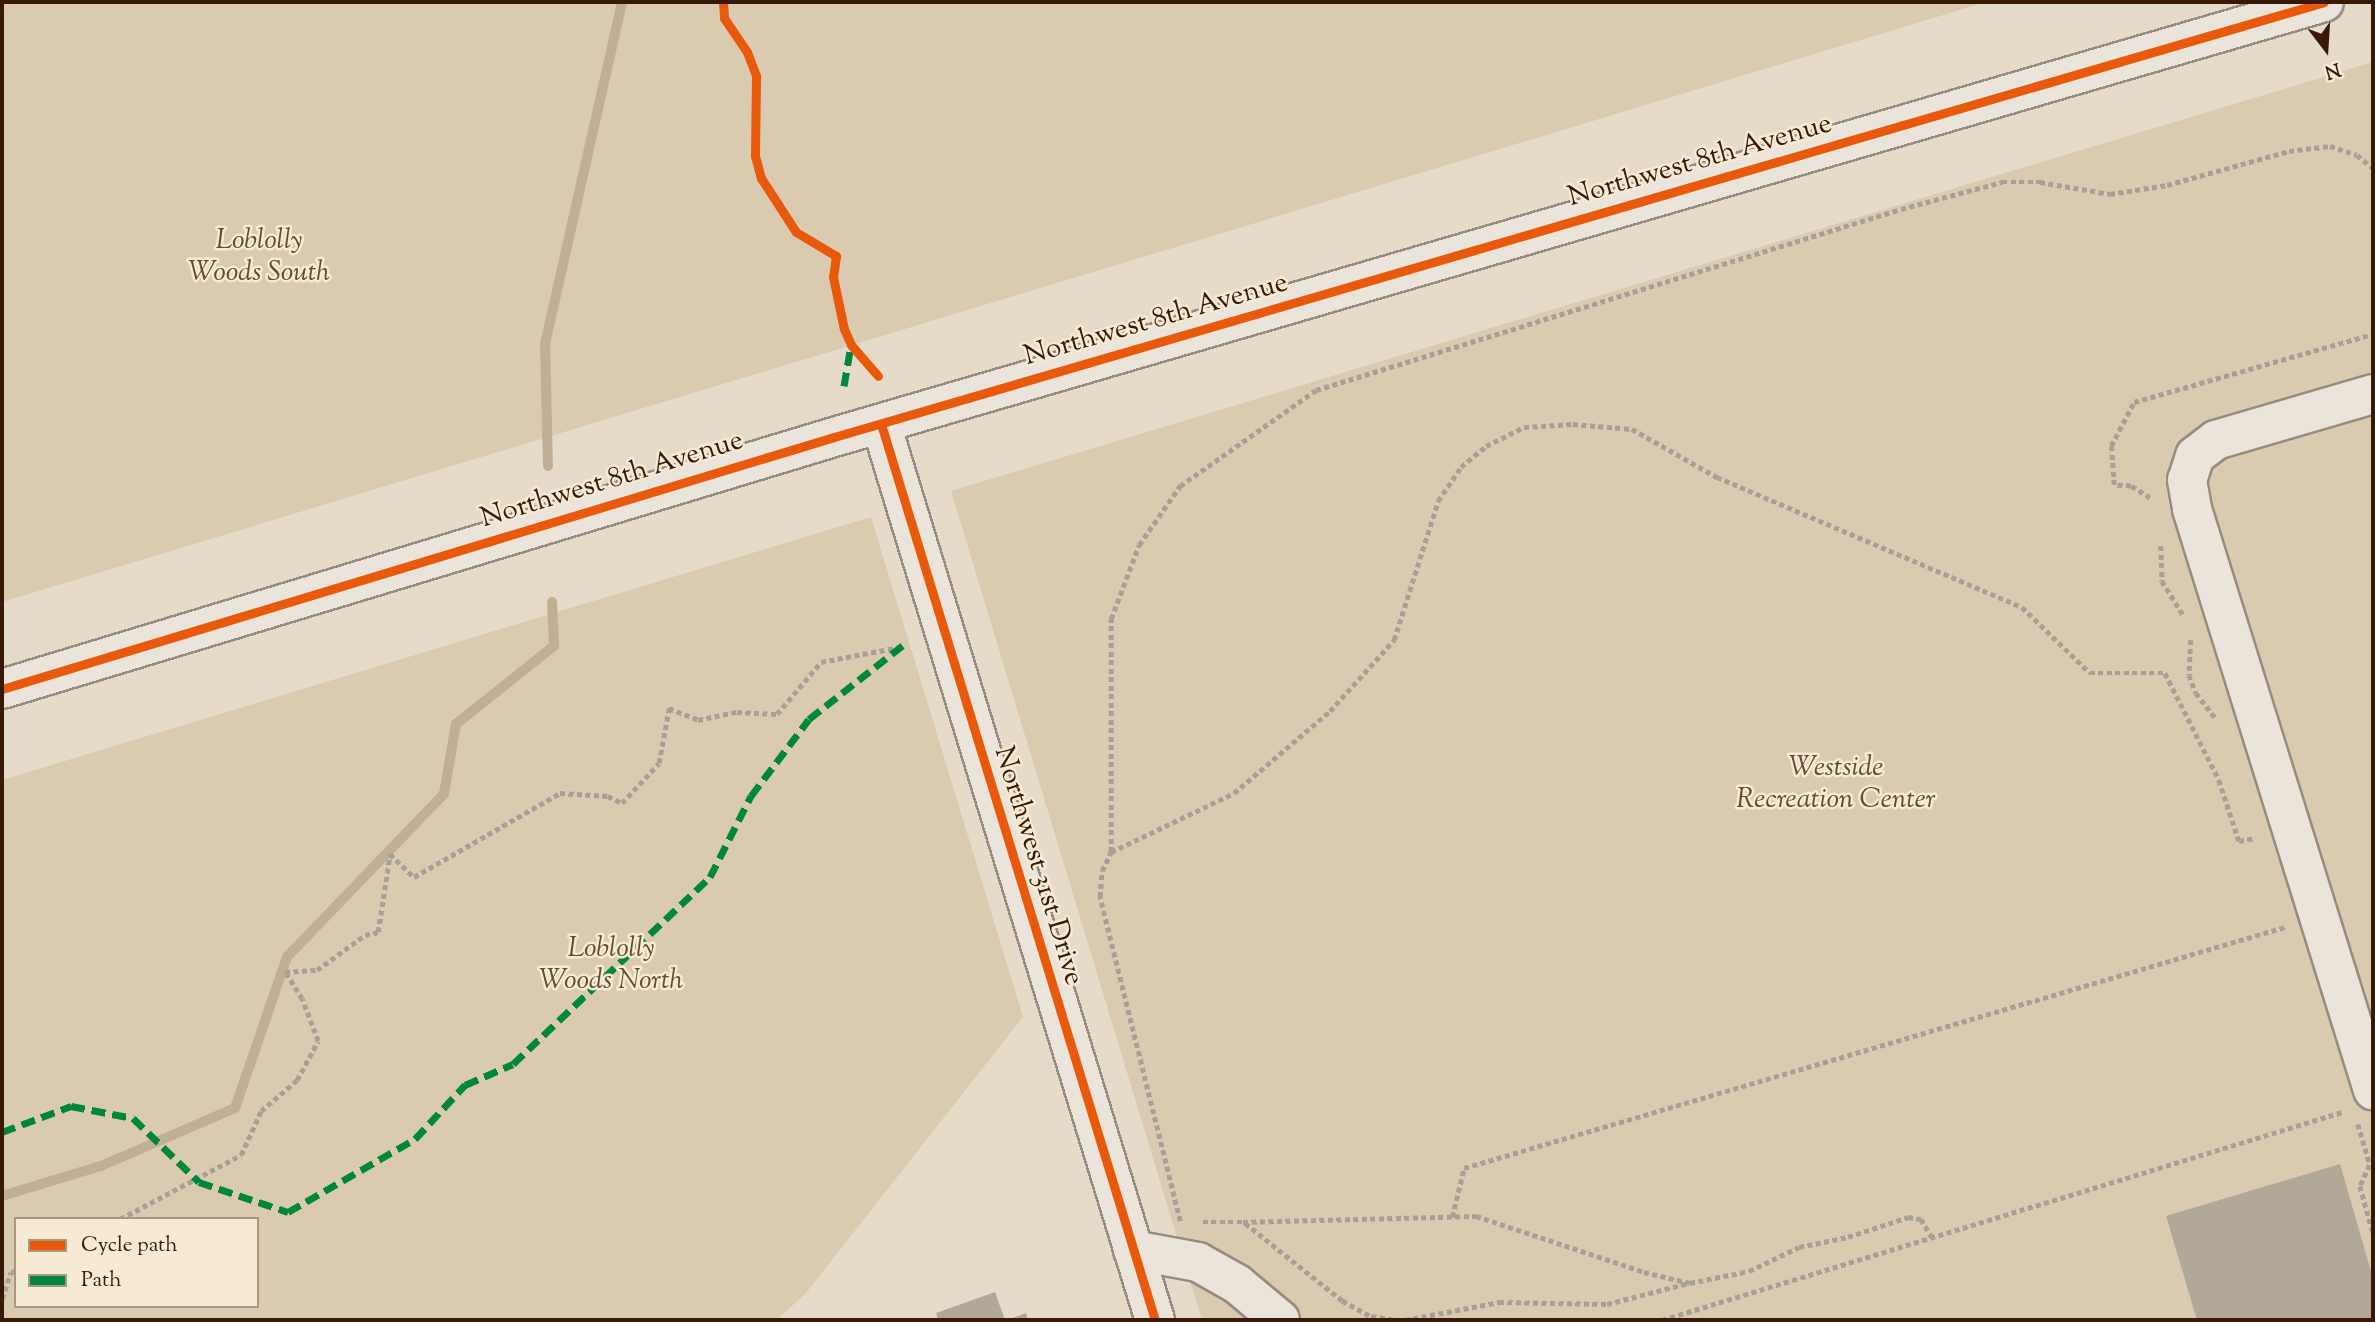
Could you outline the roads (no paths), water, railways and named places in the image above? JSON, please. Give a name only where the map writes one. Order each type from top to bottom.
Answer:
[{"type":"street","name":"Northwest 8th Avenue","points":[[2,689],[881,424],[2324,2]]},
{"type":"street","points":[[2363,1099],[2192,509],[2187,480],[2195,456],[2216,440],[2373,394]]},
{"type":"street","name":"Northwest 31st Drive","points":[[881,424],[1155,1320]]},
{"type":"street","points":[[1133,1250],[1198,1262],[1237,1284],[1280,1320]]},
{"type":"waterway","points":[[548,466],[545,344],[622,2]]},
{"type":"waterway","points":[[2,1196],[101,1166],[235,1108],[287,957],[444,794],[456,724],[554,646],[552,602]]},
{"type":"park label","name":"Loblolly Woods South","points":[[259,257]]},
{"type":"park label","name":"Westside Recreation Center","points":[[1836,784]]},
{"type":"park label","name":"Loblolly Woods North","points":[[611,965]]}]
